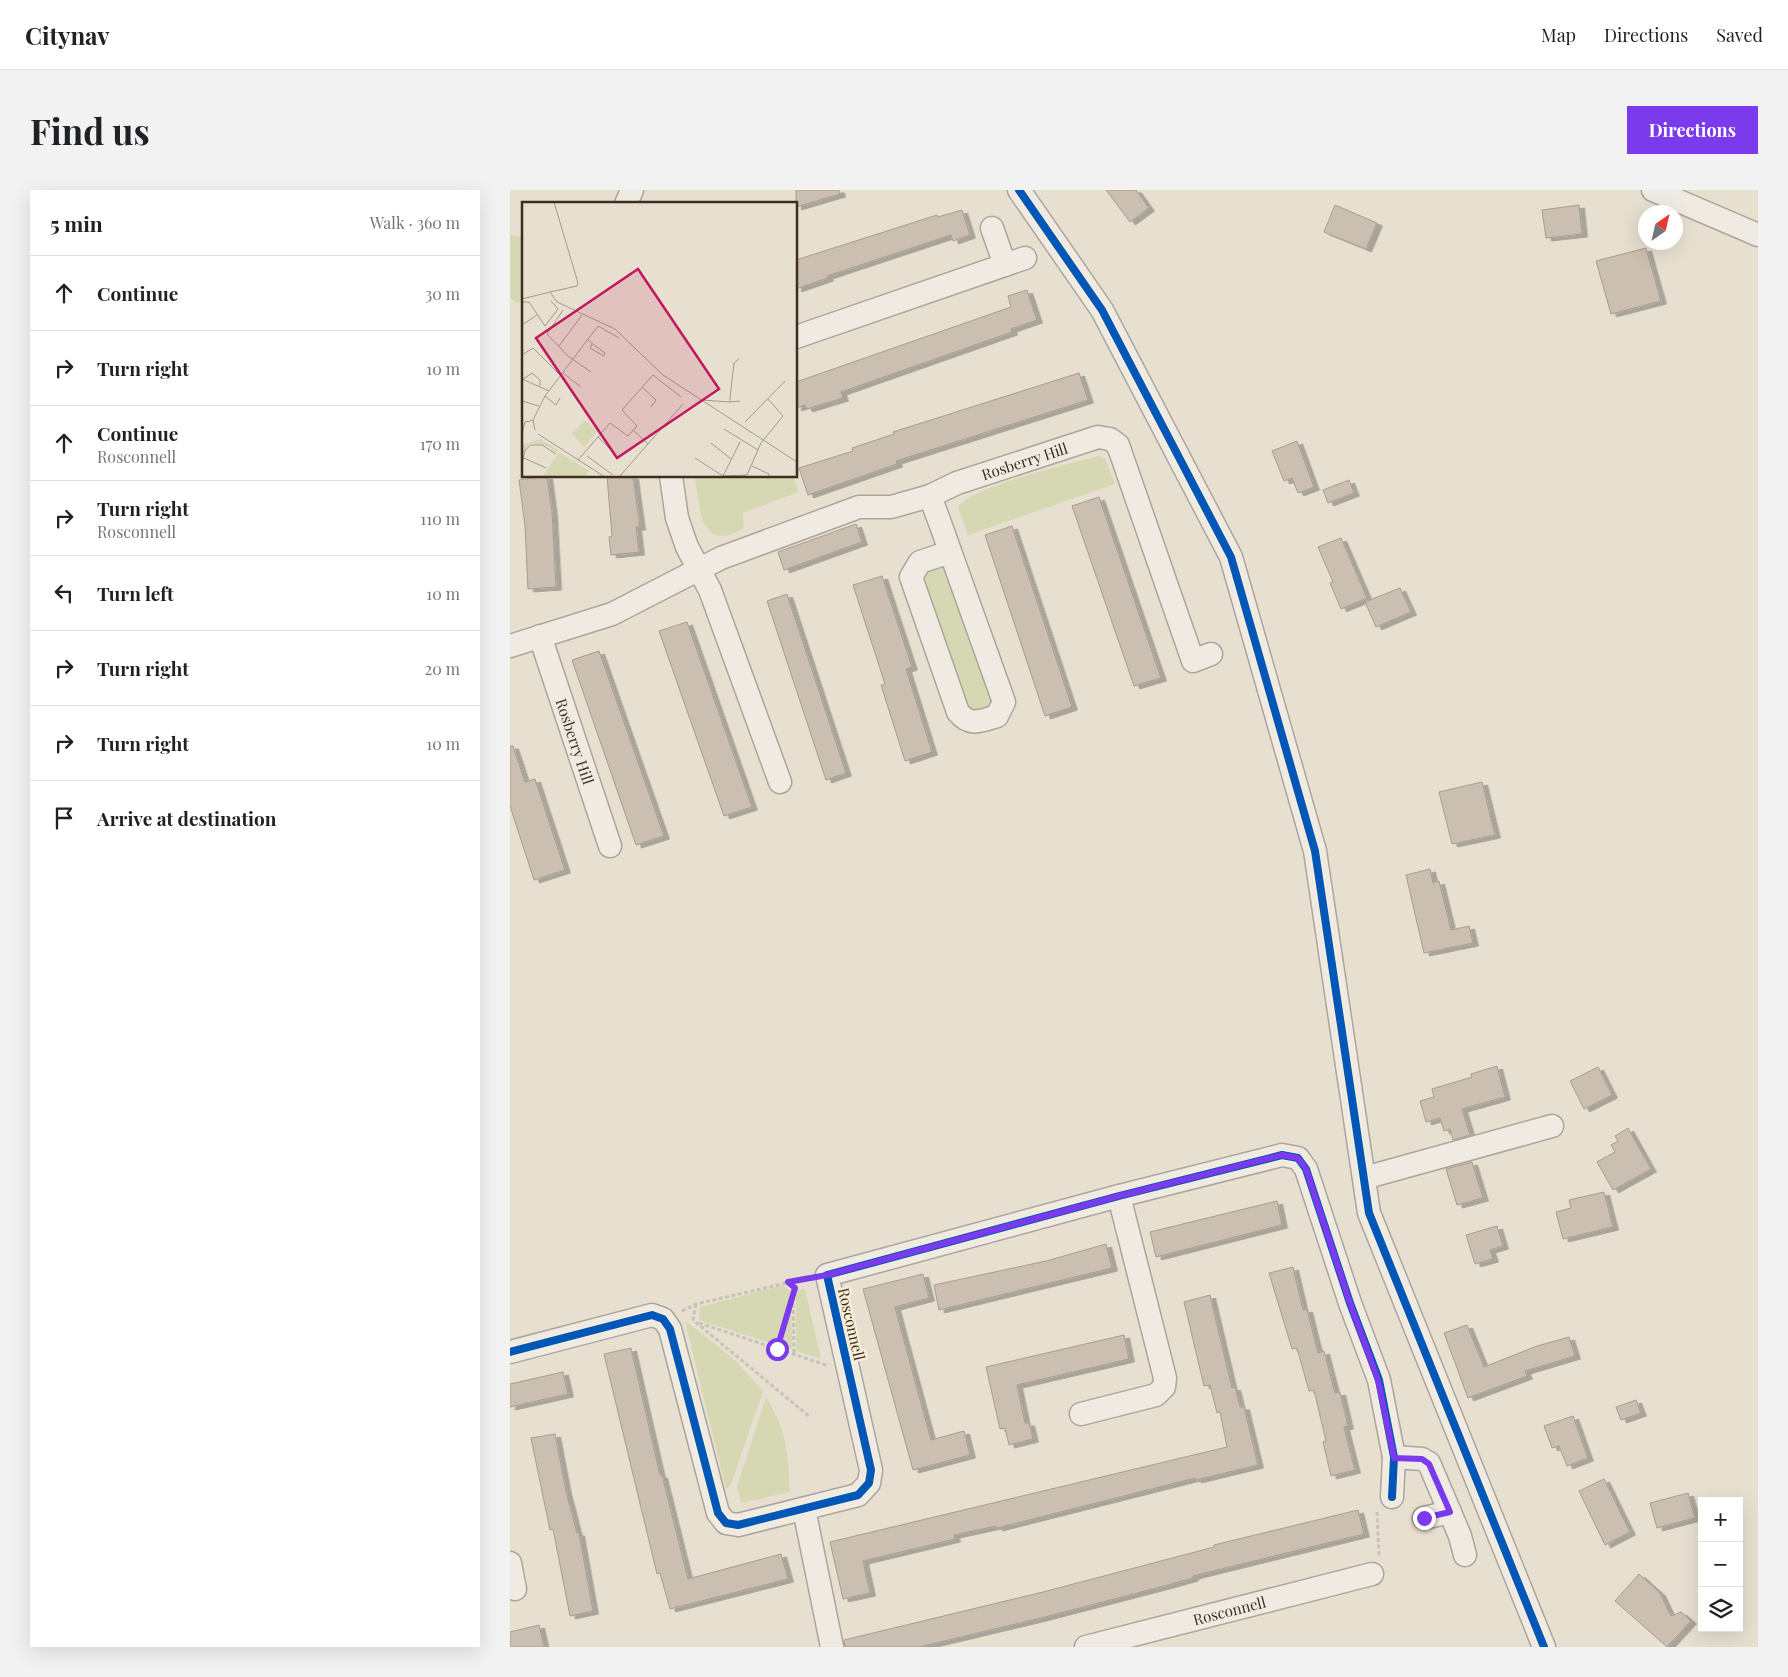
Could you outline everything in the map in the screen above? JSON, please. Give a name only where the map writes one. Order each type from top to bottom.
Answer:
[{"type":"street","points":[[627,202],[632,190]]},
{"type":"street","points":[[1019,190],[1102,310],[1231,556],[1315,851],[1370,1212],[1545,1645]]},
{"type":"street","points":[[1653,190],[1758,235]]},
{"type":"street","points":[[798,336],[1015,261],[992,228]]},
{"type":"street","name":"Rosberry Hill","points":[[510,646],[612,614],[721,558],[859,506],[891,507],[930,496],[957,483],[1098,437],[1110,439],[1118,445],[1193,661],[1210,654]]},
{"type":"street","points":[[671,478],[677,518],[698,569],[710,590],[780,782]]},
{"type":"street","points":[[930,496],[1004,702],[997,716],[975,723],[965,720],[958,712],[911,577],[920,562],[950,552]]},
{"type":"street","name":"Rosberry Hill","points":[[540,636],[610,846]]},
{"type":"street","points":[[1364,1178],[1552,1126]]},
{"type":"street","name":"Rosconnell","points":[[663,1319],[670,1329],[718,1513],[726,1523],[738,1525],[804,1509],[858,1495],[869,1483],[871,1470],[827,1275],[1119,1196],[1282,1155],[1298,1158],[1306,1169],[1350,1303],[1378,1380],[1394,1458],[1392,1497]]},
{"type":"street","points":[[1082,1414],[1156,1395],[1164,1388],[1165,1378],[1119,1196]]},
{"type":"street","points":[[510,1352],[652,1315],[663,1319]]},
{"type":"street","points":[[1394,1458],[1422,1459],[1429,1464],[1450,1512],[1465,1555]]},
{"type":"street","points":[[804,1509],[832,1647]]},
{"type":"street","points":[[1424,1518],[1450,1512]]},
{"type":"street","points":[[510,1563],[515,1589]]},
{"type":"street","name":"Rosconnell","points":[[1086,1647],[1372,1574]]},
{"type":"path","points":[[663,1319],[696,1304],[788,1282],[827,1275]]},
{"type":"path","points":[[777,1349],[795,1288],[788,1282]]},
{"type":"path","points":[[793,1293],[794,1354]]},
{"type":"path","points":[[696,1304],[693,1320],[810,1417]]},
{"type":"path","points":[[696,1322],[827,1365]]},
{"type":"green space","points":[[510,235],[522,237],[522,302],[515,302],[510,298]]},
{"type":"green space","points":[[1099,456],[1105,458],[1115,484],[968,535],[958,507],[966,500],[1000,484]]},
{"type":"green space","points":[[695,478],[794,478],[799,492],[743,513],[744,528],[729,535],[718,535],[710,531],[704,523],[698,501]]},
{"type":"green space","points":[[945,565],[995,699],[989,709],[976,714],[966,706],[922,574],[925,567]]},
{"type":"green space","points":[[784,1285],[792,1293],[776,1345],[699,1320],[700,1307]]},
{"type":"green space","points":[[805,1289],[821,1359],[796,1351],[796,1290]]},
{"type":"green space","points":[[791,1307],[792,1349],[780,1345]]},
{"type":"green space","points":[[685,1321],[733,1358],[763,1391],[731,1485],[726,1489]]},
{"type":"green space","points":[[766,1397],[778,1421],[785,1443],[790,1492],[741,1503],[737,1486]]},
{"type":"building","points":[[796,190],[839,190],[840,194],[798,206],[798,202],[796,202]]},
{"type":"building","points":[[1106,190],[1136,190],[1149,208],[1130,222]]},
{"type":"building","points":[[1335,205],[1377,223],[1366,249],[1324,232]]},
{"type":"building","points":[[1579,205],[1582,234],[1546,238],[1542,210]]},
{"type":"building","points":[[962,210],[970,235],[953,241],[951,235],[827,276],[828,278],[798,288],[798,259],[937,215],[938,217]]},
{"type":"building","points":[[1638,250],[1647,250],[1661,301],[1611,314],[1596,261]]},
{"type":"building","points":[[1027,290],[1037,320],[1011,329],[1012,332],[841,392],[843,398],[807,409],[805,405],[798,407],[798,381],[1011,307],[1008,296]]},
{"type":"building","points":[[1079,373],[1088,400],[896,461],[897,464],[808,495],[799,468],[853,451],[852,448],[894,434],[893,432]]},
{"type":"building","points":[[1297,441],[1314,487],[1298,493],[1292,478],[1284,481],[1272,451]]},
{"type":"building","points":[[547,478],[552,512],[556,587],[528,589],[525,526],[519,480]]},
{"type":"building","points":[[607,478],[633,478],[640,527],[636,527],[639,552],[611,555],[609,537],[612,536]]},
{"type":"building","points":[[1349,480],[1354,493],[1328,503],[1323,490]]},
{"type":"building","points":[[1099,497],[1161,678],[1134,686],[1072,506]]},
{"type":"building","points":[[856,524],[862,542],[784,570],[778,552]]},
{"type":"building","points":[[1012,526],[1072,707],[1045,716],[985,535]]},
{"type":"building","points":[[1341,538],[1367,598],[1341,609],[1330,583],[1333,582],[1318,547]]},
{"type":"building","points":[[882,576],[912,667],[906,669],[932,752],[905,761],[881,685],[885,684],[853,585]]},
{"type":"building","points":[[1400,588],[1411,612],[1376,627],[1365,602]]},
{"type":"building","points":[[787,594],[846,773],[826,780],[767,601]]},
{"type":"building","points":[[687,622],[752,807],[724,816],[659,631]]},
{"type":"building","points":[[599,651],[664,836],[636,845],[572,660]]},
{"type":"building","points":[[510,746],[513,746],[525,782],[535,779],[565,870],[534,880],[510,806]]},
{"type":"building","points":[[1482,782],[1495,835],[1452,844],[1439,792]]},
{"type":"building","points":[[1430,869],[1433,883],[1439,881],[1451,930],[1469,926],[1473,943],[1424,953],[1406,875]]},
{"type":"building","points":[[1497,1066],[1505,1097],[1462,1109],[1470,1135],[1453,1140],[1450,1129],[1444,1131],[1440,1118],[1426,1122],[1420,1101],[1434,1097],[1432,1089],[1472,1077],[1471,1074]]},
{"type":"building","points":[[1598,1067],[1612,1095],[1584,1109],[1570,1081]]},
{"type":"building","points":[[1628,1128],[1651,1169],[1613,1190],[1597,1162],[1615,1152],[1611,1145],[1618,1141],[1615,1136]]},
{"type":"building","points":[[1472,1162],[1483,1198],[1457,1205],[1446,1169]]},
{"type":"building","points":[[1604,1192],[1613,1227],[1563,1239],[1556,1212],[1571,1208],[1569,1200]]},
{"type":"building","points":[[1277,1201],[1282,1225],[1156,1257],[1150,1232]]},
{"type":"building","points":[[1497,1226],[1503,1246],[1490,1250],[1493,1259],[1475,1264],[1466,1235]]},
{"type":"building","points":[[1106,1244],[1112,1268],[939,1310],[934,1285],[1046,1261]]},
{"type":"building","points":[[1293,1267],[1303,1310],[1307,1309],[1318,1353],[1324,1351],[1335,1393],[1340,1392],[1348,1426],[1344,1427],[1355,1470],[1331,1476],[1323,1442],[1326,1441],[1314,1390],[1309,1391],[1297,1348],[1292,1349],[1269,1273]]},
{"type":"building","points":[[923,1274],[929,1298],[895,1307],[931,1440],[964,1431],[970,1455],[913,1470],[863,1289]]},
{"type":"building","points":[[1210,1295],[1232,1388],[1235,1387],[1240,1407],[1244,1407],[1258,1465],[1196,1480],[1195,1478],[997,1528],[996,1526],[954,1535],[955,1539],[863,1561],[870,1593],[843,1599],[830,1542],[1227,1447],[1220,1412],[1217,1413],[1210,1385],[1204,1386],[1184,1302]]},
{"type":"building","points":[[1467,1325],[1484,1367],[1537,1346],[1569,1337],[1575,1356],[1525,1371],[1527,1376],[1468,1398],[1444,1333]]},
{"type":"building","points":[[1124,1335],[1129,1359],[1017,1385],[1025,1423],[1029,1423],[1033,1439],[1009,1445],[1005,1428],[1000,1429],[986,1367]]},
{"type":"building","points":[[631,1348],[660,1475],[662,1475],[688,1579],[781,1554],[788,1579],[670,1609],[660,1573],[657,1574],[604,1354]]},
{"type":"building","points":[[563,1372],[568,1394],[510,1407],[510,1384]]},
{"type":"building","points":[[1636,1400],[1641,1413],[1621,1420],[1616,1407]]},
{"type":"building","points":[[1573,1416],[1588,1458],[1567,1466],[1559,1446],[1552,1448],[1544,1426]]},
{"type":"building","points":[[555,1434],[566,1491],[577,1533],[579,1533],[593,1611],[570,1616],[553,1529],[550,1530],[531,1438]]},
{"type":"building","points":[[1604,1479],[1630,1532],[1605,1545],[1579,1491]]},
{"type":"building","points":[[1688,1493],[1695,1518],[1657,1528],[1650,1503]]},
{"type":"building","points":[[1358,1510],[1364,1534],[1193,1576],[1193,1578],[1168,1585],[1041,1618],[919,1647],[845,1647],[844,1640],[1043,1592],[1214,1547],[1214,1545]]},
{"type":"building","points":[[1639,1574],[1660,1593],[1671,1616],[1681,1612],[1691,1621],[1667,1647],[1615,1601]]},
{"type":"building","points":[[539,1625],[544,1647],[510,1647],[510,1632]]},
{"type":"cycle path","points":[[1019,190],[1102,310],[1231,557],[1315,851],[1369,1213],[1544,1647]]},
{"type":"cycle path","points":[[510,1352],[652,1315],[663,1319],[670,1329],[718,1513],[726,1523],[738,1525],[858,1495],[869,1483],[871,1470],[827,1275],[1119,1196],[1282,1155],[1298,1158],[1306,1169],[1350,1303],[1379,1380],[1394,1457],[1392,1497]]},
{"type":"route","points":[[777,1349],[795,1288],[788,1282],[827,1275],[1119,1196],[1282,1155],[1298,1158],[1306,1169],[1350,1303],[1378,1380],[1394,1458],[1422,1459],[1429,1464],[1450,1512],[1424,1518]]}]
